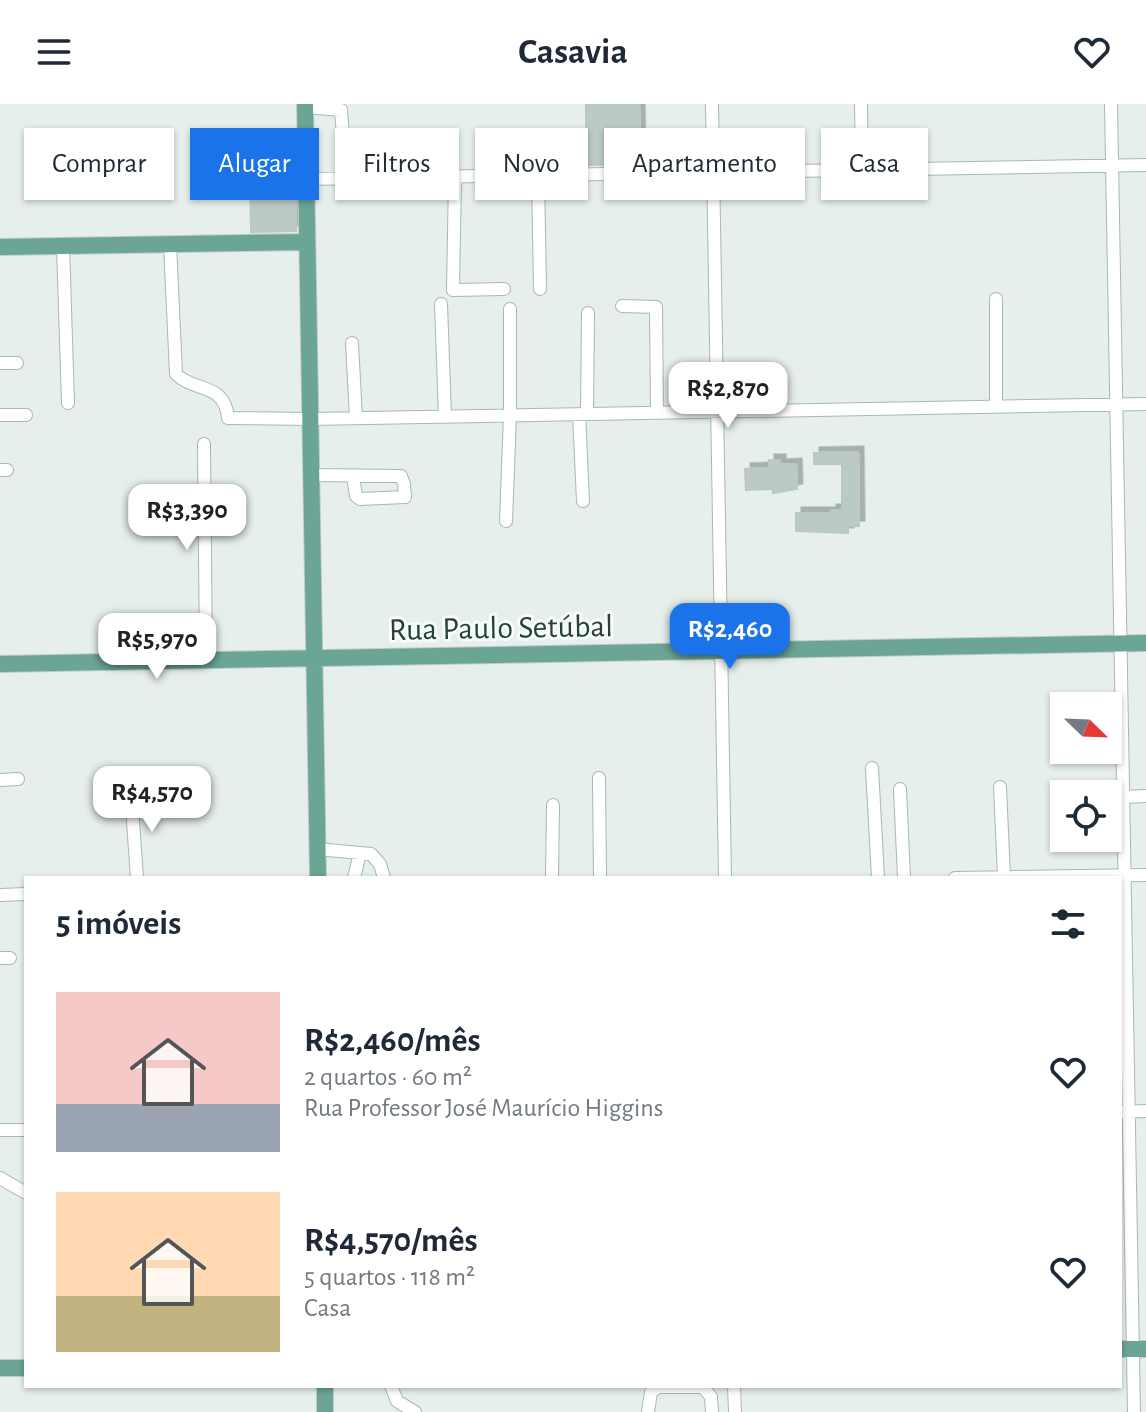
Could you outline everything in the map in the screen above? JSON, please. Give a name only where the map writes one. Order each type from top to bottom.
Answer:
[{"type":"main road","points":[[305,105],[305,128]]},
{"type":"main road","points":[[306,200],[318,876]]},
{"type":"main road","points":[[0,247],[307,242]]},
{"type":"main road","name":"Rua Paulo Setúbal","points":[[0,664],[1146,643]]},
{"type":"main road","points":[[0,1368],[24,1368]]},
{"type":"main road","points":[[325,1388],[325,1412]]},
{"type":"street","points":[[712,104],[712,128]]},
{"type":"street","points":[[861,104],[861,128]]},
{"type":"street","points":[[1111,104],[1125,875],[1125,1185],[1134,1412]]},
{"type":"street","points":[[305,105],[341,110],[342,128]]},
{"type":"street","points":[[928,169],[1146,165]]},
{"type":"street","points":[[455,200],[453,290],[504,289]]},
{"type":"street","points":[[538,200],[540,289]]},
{"type":"street","points":[[713,200],[725,876]]},
{"type":"street","points":[[170,244],[177,377],[207,387],[215,393],[227,407],[228,418],[1146,404]]},
{"type":"street","points":[[63,246],[68,403]]},
{"type":"street","points":[[996,299],[996,407]]},
{"type":"street","points":[[441,304],[445,417]]},
{"type":"street","points":[[622,306],[656,307],[657,413]]},
{"type":"street","points":[[506,521],[510,309]]},
{"type":"street","points":[[583,501],[588,313]]},
{"type":"street","points":[[352,343],[356,418]]},
{"type":"street","points":[[0,363],[17,363]]},
{"type":"street","points":[[0,415],[26,415]]},
{"type":"street","points":[[204,444],[206,660]]},
{"type":"street","points":[[311,475],[353,476]]},
{"type":"street","points":[[872,768],[878,876]]},
{"type":"street","points":[[599,778],[600,876]]},
{"type":"street","points":[[0,780],[18,779]]},
{"type":"street","points":[[1000,787],[1004,876]]},
{"type":"street","points":[[900,789],[904,876]]},
{"type":"street","points":[[1124,802],[1146,796]]},
{"type":"street","points":[[1124,802],[1146,805]]},
{"type":"street","points":[[552,876],[553,805]]},
{"type":"street","points":[[132,807],[137,876]]},
{"type":"street","points":[[317,849],[371,854],[376,858],[383,876]]},
{"type":"street","points":[[354,876],[360,853]]},
{"type":"street","points":[[1064,876],[1146,875]]},
{"type":"street","points":[[0,895],[24,894]]},
{"type":"street","points":[[1124,1112],[1146,1111]]},
{"type":"street","points":[[0,1130],[24,1130]]},
{"type":"street","points":[[0,1178],[24,1192]]},
{"type":"street","points":[[392,1388],[397,1401],[415,1412]]},
{"type":"street","points":[[648,1412],[651,1392],[657,1388]]},
{"type":"street","points":[[704,1388],[711,1397],[712,1412]]},
{"type":"street","points":[[734,1388],[735,1412]]},
{"type":"building","points":[[586,104],[639,104],[639,128],[604,128],[604,165],[588,165]]},
{"type":"building","points":[[250,200],[295,200],[296,231],[251,232]]},
{"type":"building","points":[[858,452],[859,526],[848,526],[848,533],[796,531],[796,513],[842,510],[842,464],[814,464],[814,453]]},
{"type":"building","points":[[769,460],[780,460],[780,465],[796,464],[797,489],[773,493],[773,489],[746,490],[745,469],[769,468]]}]
